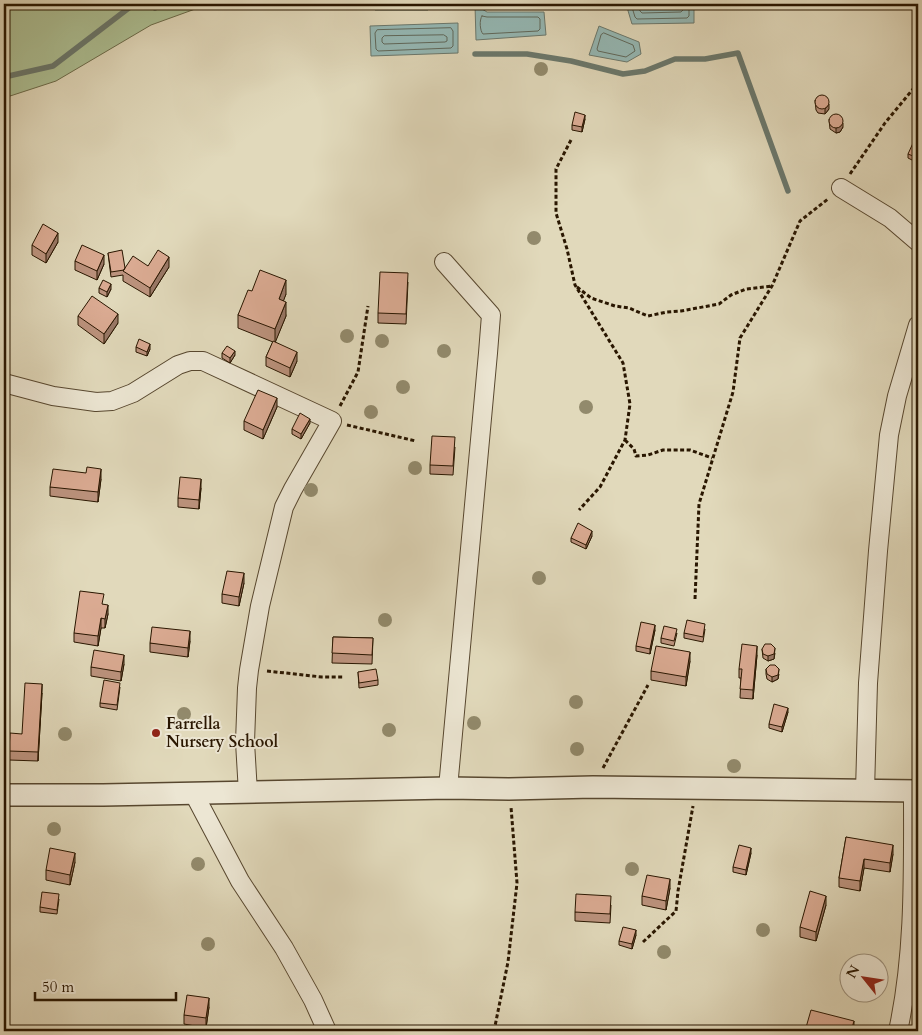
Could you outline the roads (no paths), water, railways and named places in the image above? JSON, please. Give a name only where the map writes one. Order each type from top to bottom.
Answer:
[{"type":"street","points":[[840,188],[890,218],[918,242]]},
{"type":"street","points":[[444,262],[491,315],[448,788]]},
{"type":"street","points":[[865,791],[868,683],[889,435],[897,396],[918,325]]},
{"type":"street","points":[[4,384],[53,396],[96,402],[112,401],[133,393],[178,365],[190,361],[203,361],[332,421],[284,507],[260,606],[249,670],[246,714],[245,742],[248,793]]},
{"type":"street","points":[[4,795],[194,794],[448,788],[593,787],[916,791],[913,882],[906,988],[898,1031]]},
{"type":"street","points":[[194,794],[240,881],[284,948],[313,1000],[326,1031]]},
{"type":"water","points":[[376,4],[429,4],[428,10],[375,10]]},
{"type":"water","points":[[626,4],[694,4],[694,23],[632,24]]},
{"type":"water","points":[[475,5],[487,12],[544,12],[546,35],[476,40]]},
{"type":"water","points":[[458,23],[458,53],[371,56],[370,26]]},
{"type":"water","points":[[599,26],[639,42],[641,54],[627,62],[589,55]]},
{"type":"waterway","points":[[4,77],[53,66],[134,4]]},
{"type":"waterway","points":[[151,4],[155,8],[165,4]]},
{"type":"waterway","points":[[475,54],[527,54],[571,61],[623,74],[645,71],[675,59],[705,59],[738,53],[788,191]]},
{"type":"place","name":"Farrella Nursery School","points":[[156,733]]}]
